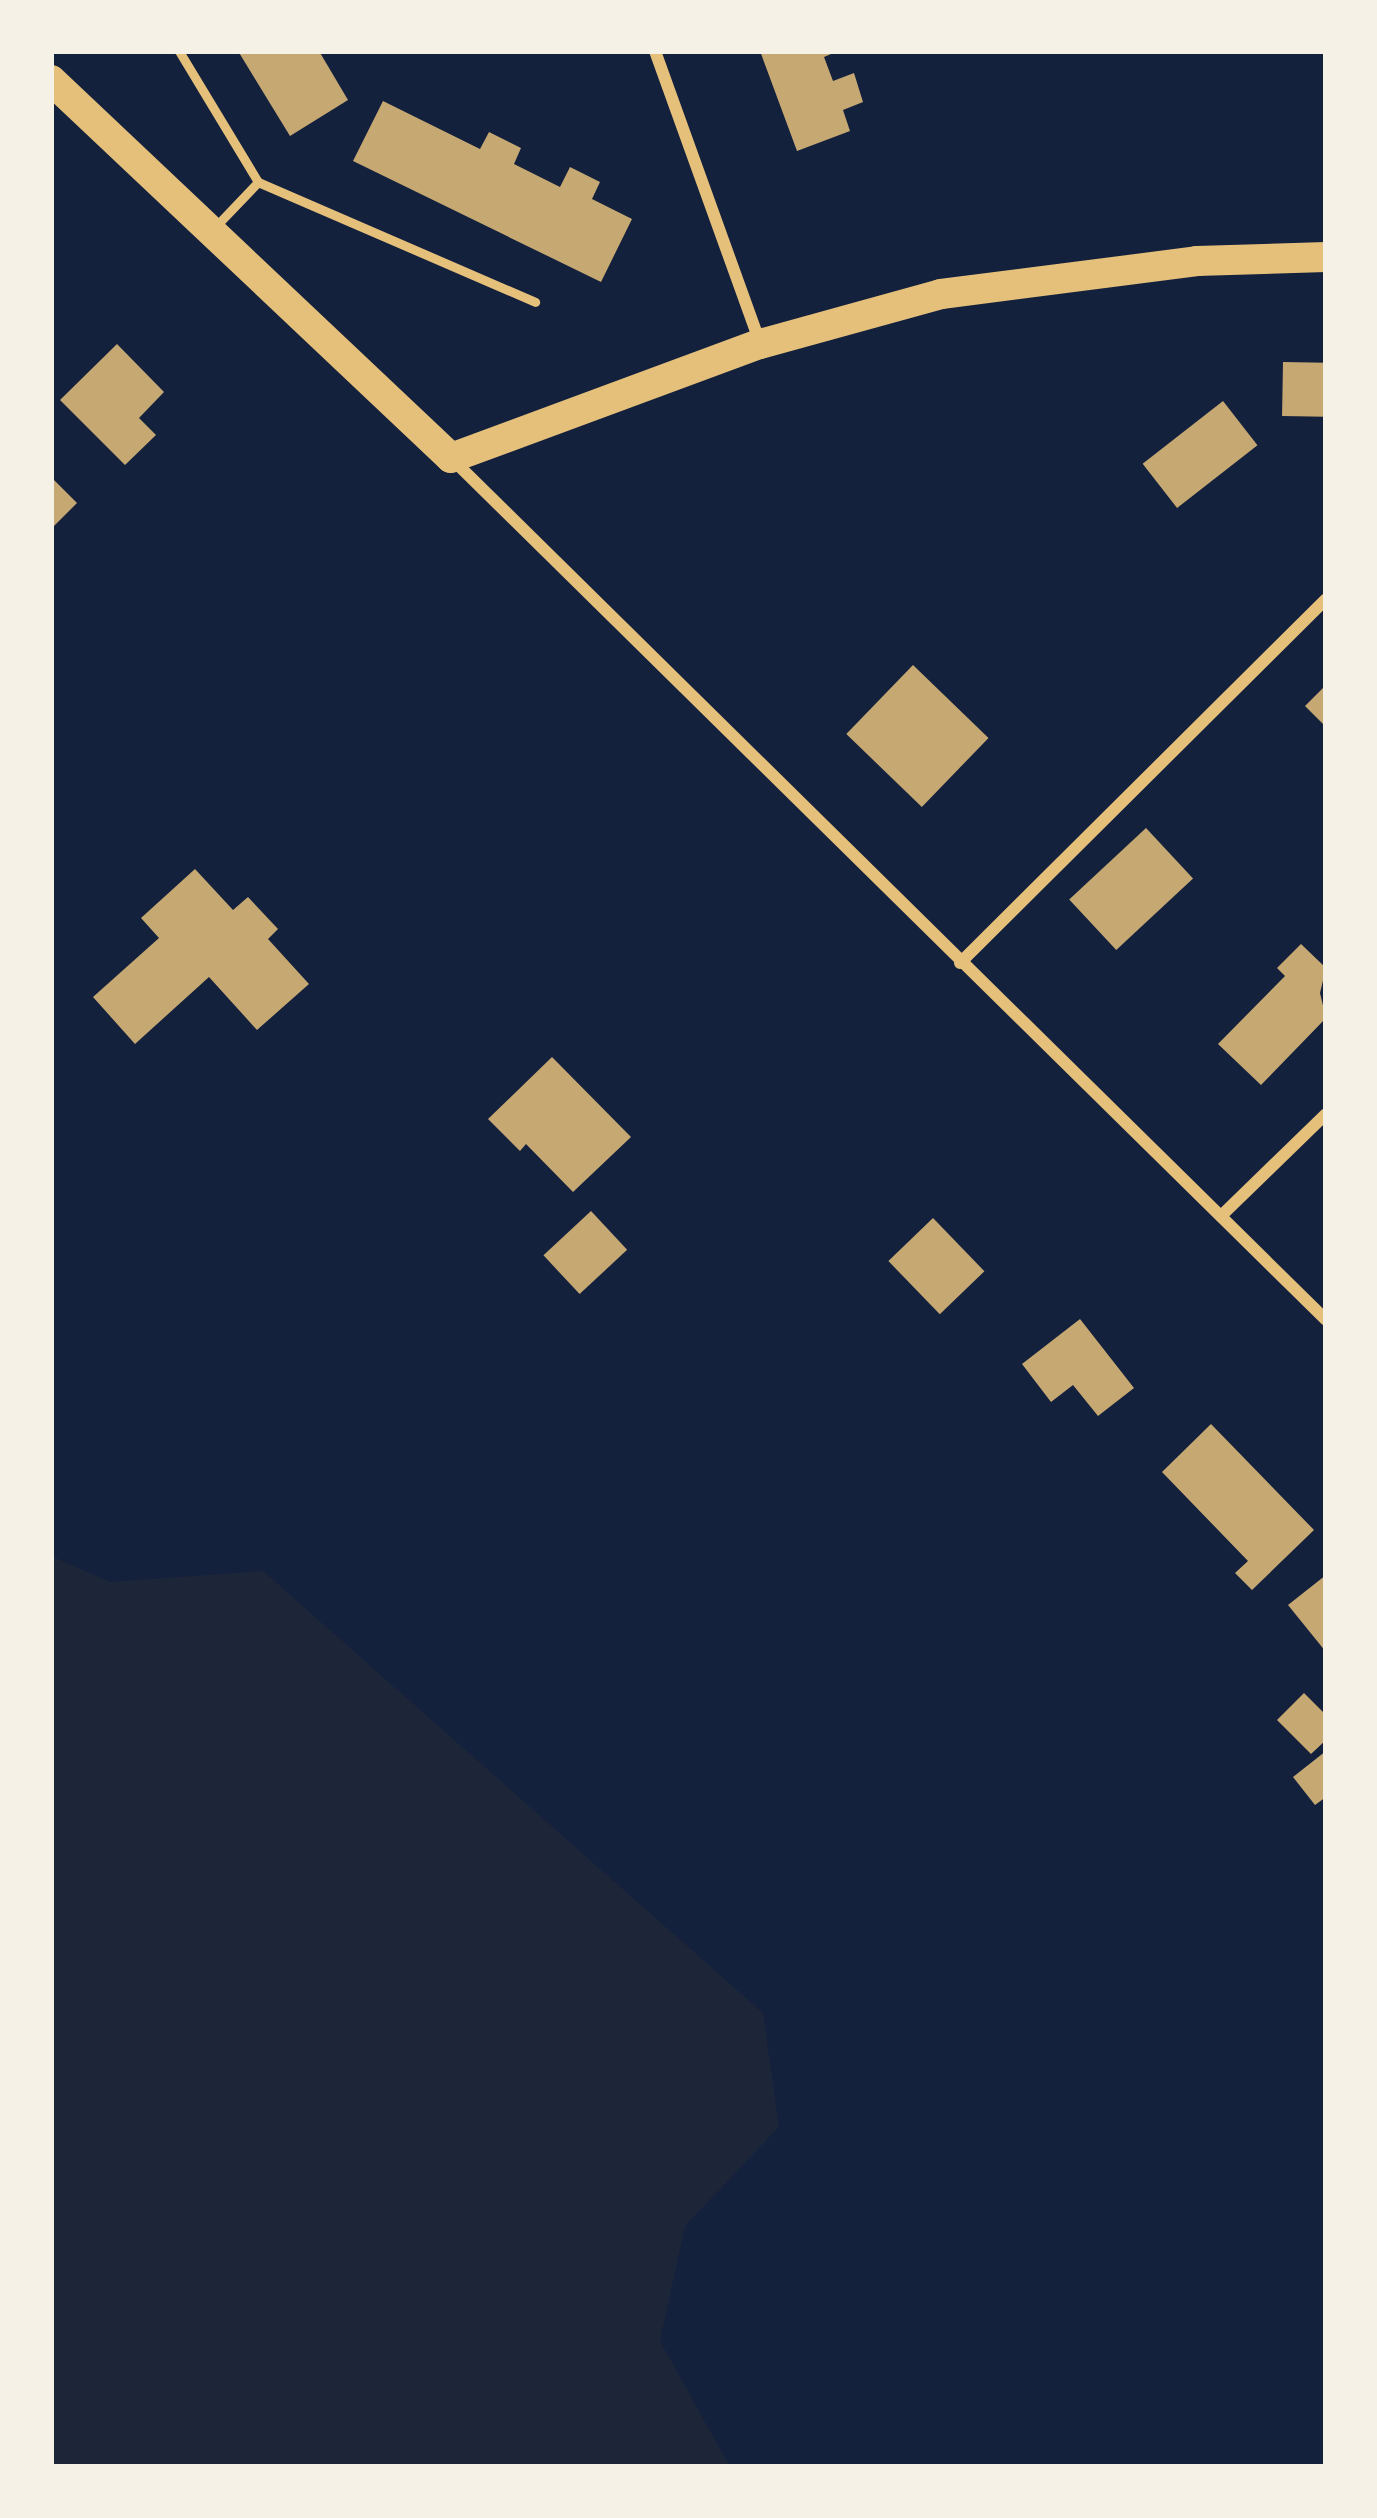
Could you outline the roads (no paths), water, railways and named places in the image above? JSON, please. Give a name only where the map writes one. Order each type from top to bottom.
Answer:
[{"type":"main road","points":[[51,80],[451,458],[760,344],[1020,279],[1326,257]]},
{"type":"street","points":[[656,51],[760,344]]},
{"type":"street","points":[[451,458],[1326,1320]]},
{"type":"street","points":[[960,963],[1326,599]]},
{"type":"street","points":[[1221,1216],[1326,1114]]},
{"type":"lane","points":[[179,51],[258,182],[535,302]]},
{"type":"lane","points":[[211,231],[258,182]]}]
